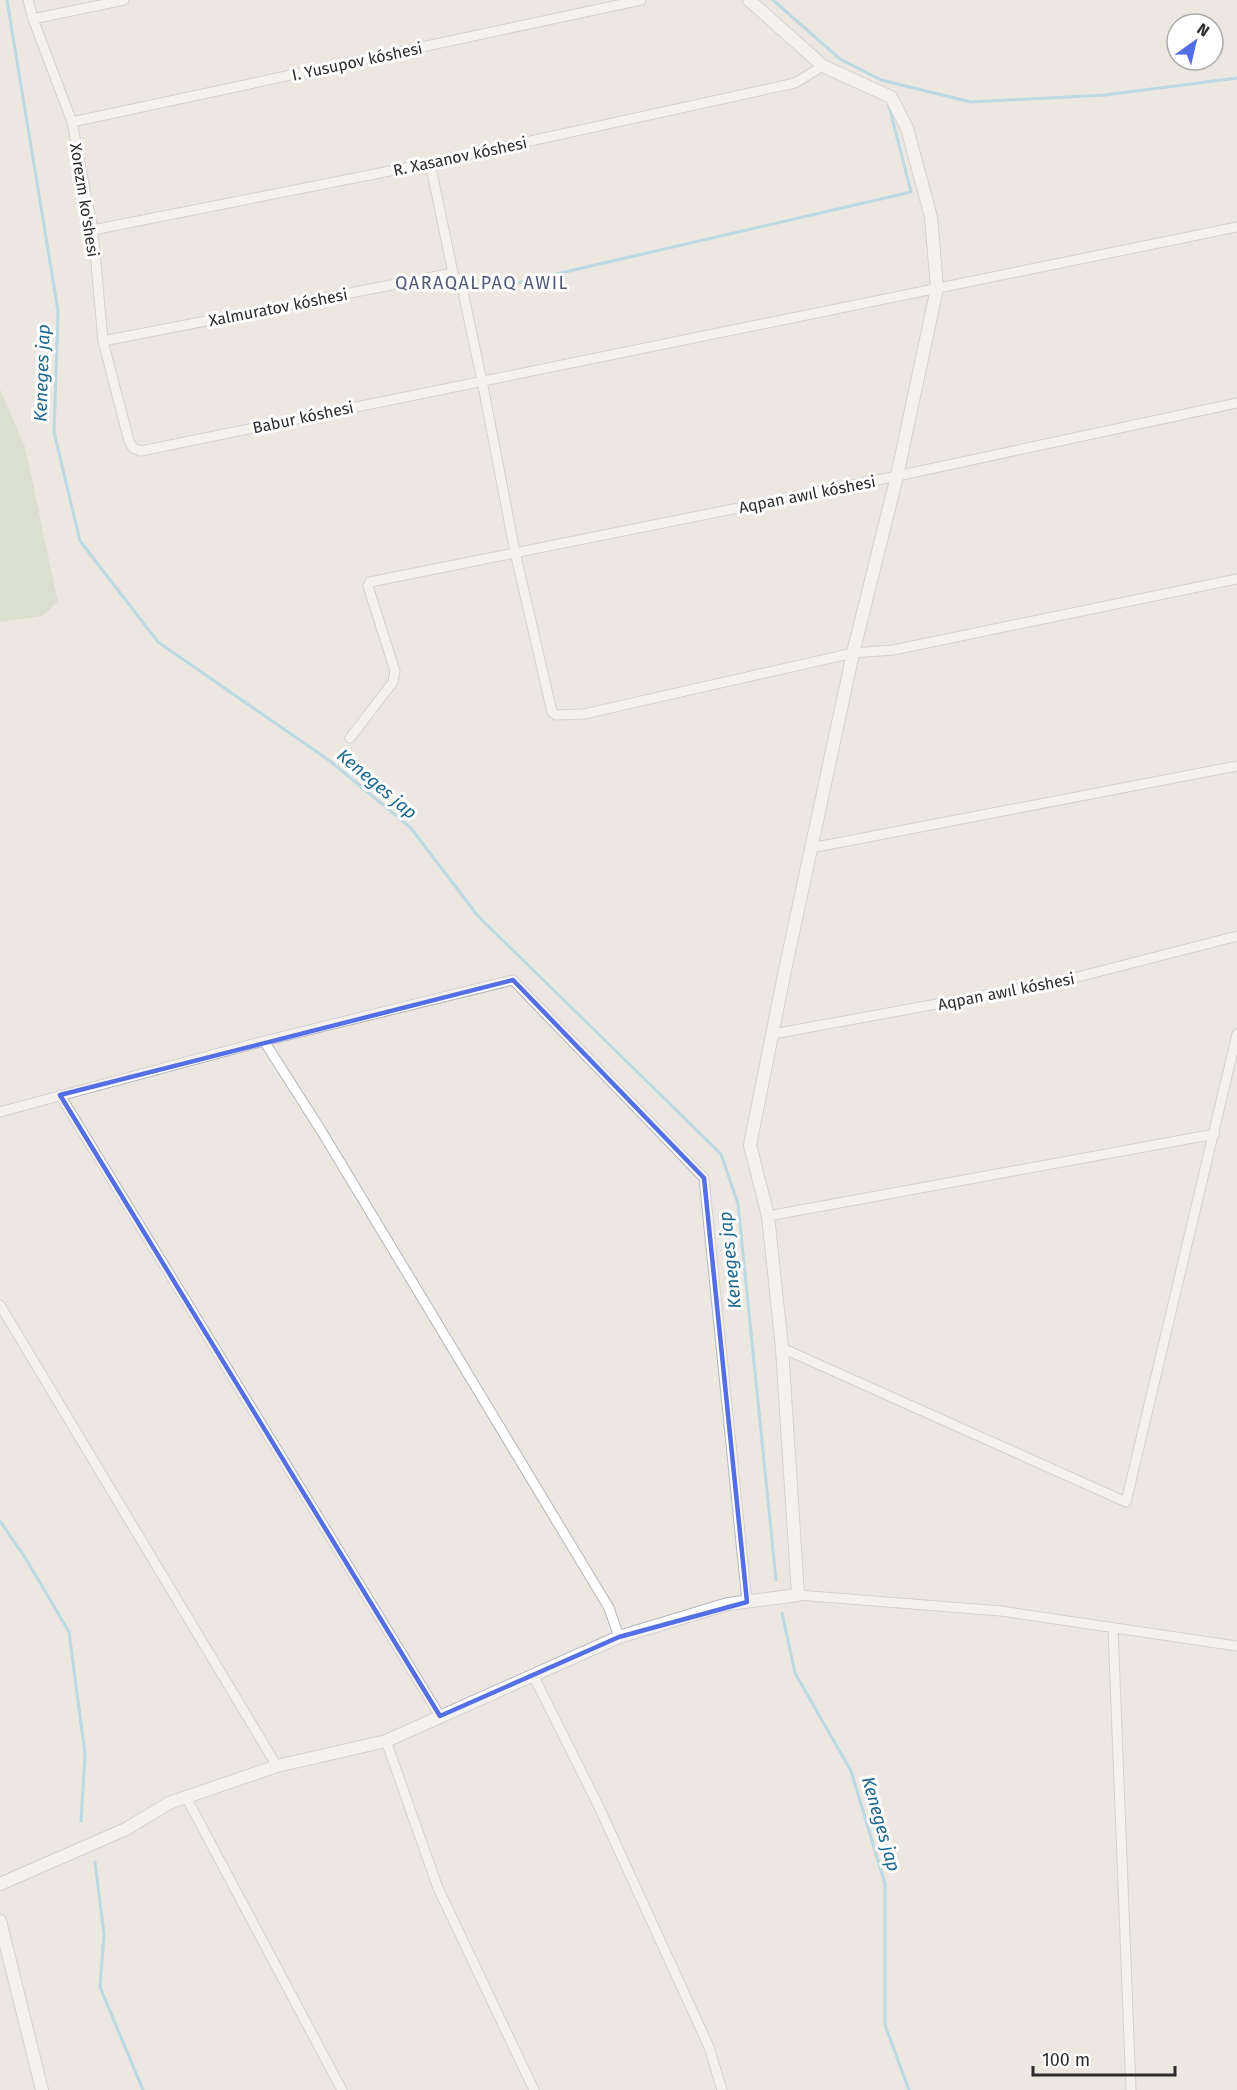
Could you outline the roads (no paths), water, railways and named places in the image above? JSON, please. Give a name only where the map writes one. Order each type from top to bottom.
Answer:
[{"type":"street","name":"Xorezm ko'shesi","points":[[28,0],[33,20],[72,122],[93,230],[103,342],[129,441]]},
{"type":"street","points":[[33,20],[124,0]]},
{"type":"street","name":"I. Yusupov kóshesi","points":[[72,122],[641,0]]},
{"type":"street","points":[[749,0],[823,66],[891,97],[908,128],[932,217],[937,288],[897,476],[853,653],[750,1145],[768,1216],[782,1348],[798,1595]]},
{"type":"street","name":"R. Xasanov kóshesi","points":[[93,230],[430,163],[795,83],[823,66]]},
{"type":"street","points":[[430,163],[453,273],[463,292],[515,552],[552,712],[556,716],[584,714],[853,653],[894,650],[1237,579]]},
{"type":"street","points":[[482,381],[1237,227]]},
{"type":"street","name":"Xalmuratov kóshesi","points":[[103,342],[453,273]]},
{"type":"street","name":"Babur kóshesi","points":[[129,441],[133,448],[141,451],[482,381]]},
{"type":"street","name":"Aqpan awıl kóshesi","points":[[350,738],[393,682],[395,671],[368,586],[370,582],[897,476],[1237,403]]},
{"type":"street","points":[[811,848],[1237,766]]},
{"type":"street","name":"Aqpan awıl kóshesi","points":[[772,1034],[1062,981],[1237,936]]},
{"type":"street","points":[[0,1112],[264,1041],[513,980],[704,1178],[747,1602]]},
{"type":"street","points":[[782,1348],[1126,1502],[1237,1034]]},
{"type":"street","points":[[264,1041],[322,1131],[609,1608],[619,1637]]},
{"type":"street","points":[[60,1095],[440,1716]]},
{"type":"street","points":[[768,1216],[1215,1134]]},
{"type":"street","points":[[0,1305],[278,1766]]},
{"type":"street","points":[[0,1884],[126,1829],[169,1803],[278,1766],[386,1741],[619,1637],[728,1604],[798,1595],[1001,1611],[1237,1646]]},
{"type":"street","points":[[1113,1628],[1131,2090]]},
{"type":"street","points":[[533,1675],[599,1806],[709,2047],[722,2090]]},
{"type":"street","points":[[386,1741],[438,1888],[534,2090]]},
{"type":"street","points":[[186,1797],[342,2090]]},
{"type":"street","points":[[0,1922],[42,2090]]},
{"type":"waterway","name":"Keneges jap","points":[[7,0],[58,311],[54,432],[80,541],[158,642],[330,761],[410,827],[478,916],[721,1154],[738,1204],[776,1580]]},
{"type":"waterway","points":[[773,0],[840,59],[881,80],[971,102],[1105,95],[1237,78]]},
{"type":"waterway","points":[[500,287],[911,192],[889,106]]},
{"type":"waterway","points":[[0,1521],[26,1559],[69,1632],[85,1754],[81,1821]]},
{"type":"waterway","name":"Keneges jap","points":[[782,1613],[795,1673],[851,1771],[885,1884],[885,2025],[909,2090]]},
{"type":"waterway","points":[[95,1862],[104,1934],[100,1987],[143,2090]]},
{"type":"district","name":"QARAQALPAQ AWIL","points":[[482,283]]}]
